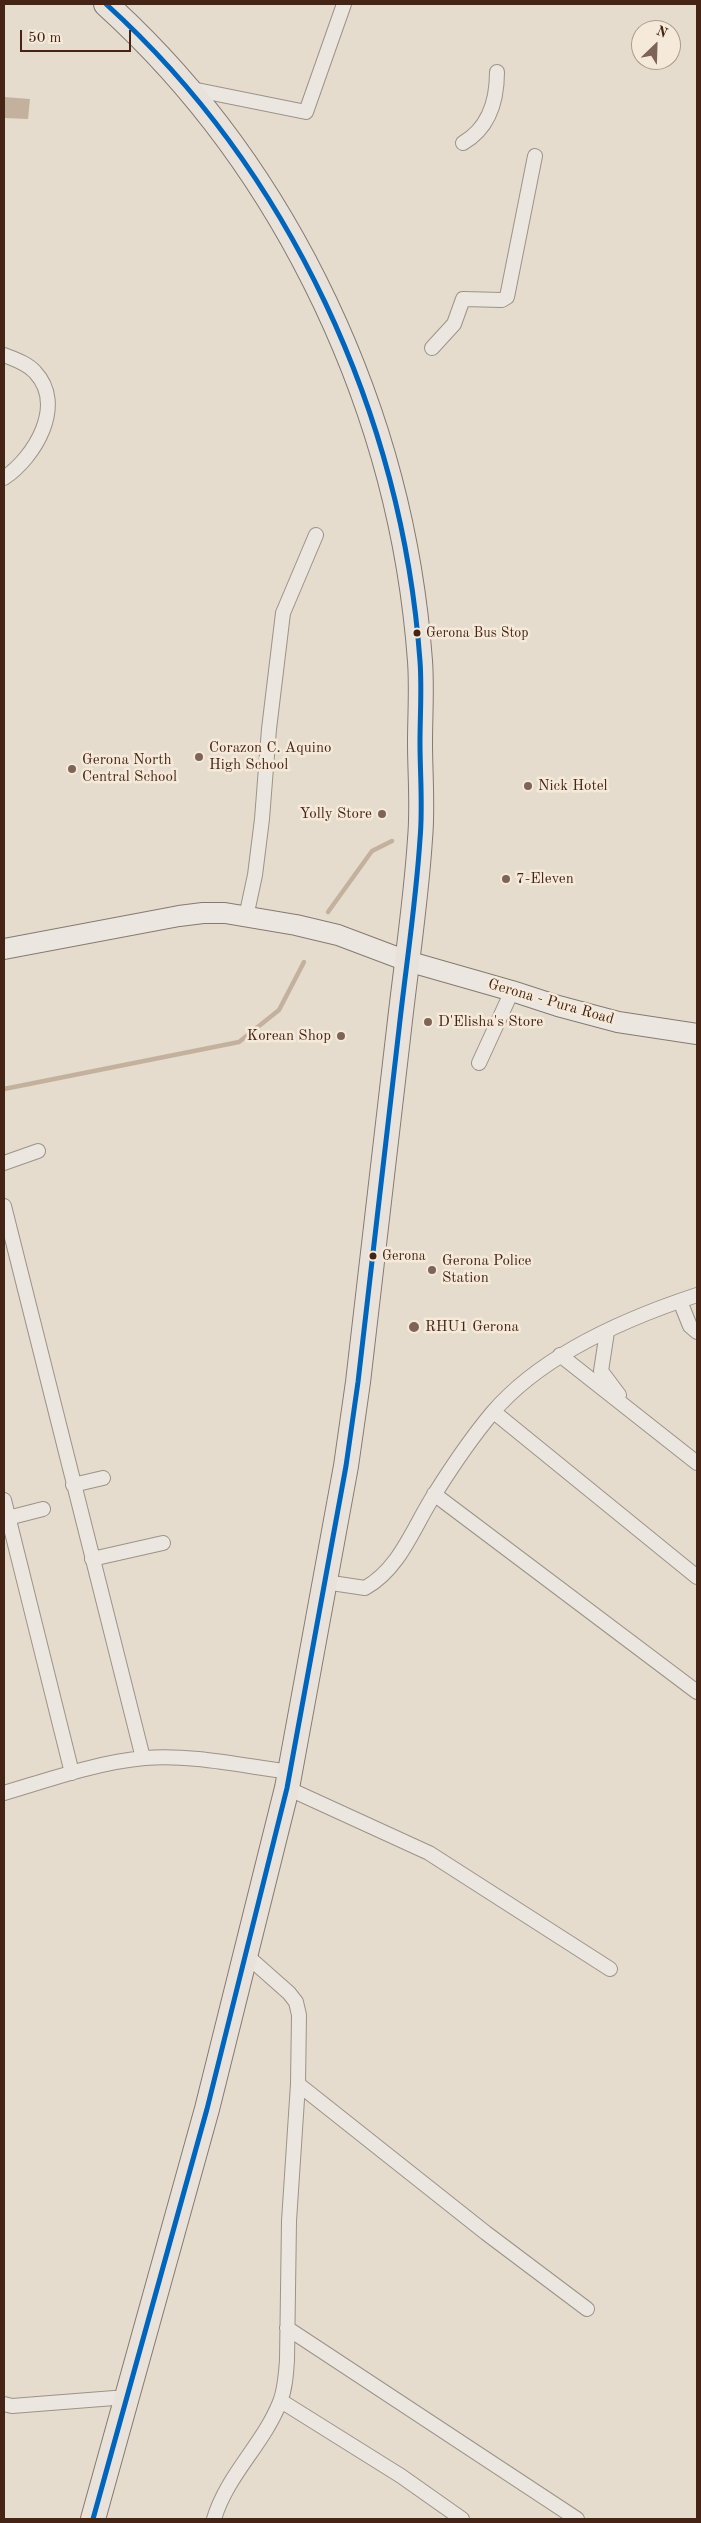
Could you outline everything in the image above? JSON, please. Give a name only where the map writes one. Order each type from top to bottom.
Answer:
[{"type":"highway","points":[[93,2519],[246,1955],[288,1780],[325,1582],[358,1382],[421,836],[420,666],[416,614],[393,492],[366,398],[308,269],[259,185],[186,88],[106,4]]},
{"type":"main road","name":"Gerona - Pura Road","points":[[4,949],[203,913],[246,916],[296,924],[338,935],[407,962],[512,990],[558,1006],[618,1022],[697,1034]]},
{"type":"street","points":[[186,88],[306,112],[344,4]]},
{"type":"street","points":[[463,143],[477,134],[494,106],[497,93],[496,72]]},
{"type":"street","points":[[432,348],[454,324],[463,299],[502,300],[507,297],[536,156]]},
{"type":"street","points":[[4,355],[24,364],[40,378],[48,398],[48,410],[37,442],[14,472],[4,478]]},
{"type":"street","points":[[246,916],[255,875],[262,819],[269,729],[283,613],[316,535]]},
{"type":"street","points":[[479,1063],[512,990]]},
{"type":"street","points":[[4,1163],[38,1151]]},
{"type":"street","points":[[4,1206],[143,1758]]},
{"type":"street","points":[[325,1582],[365,1588],[386,1573],[408,1541],[434,1494],[494,1412],[520,1386],[560,1355],[680,1300],[697,1295]]},
{"type":"street","points":[[680,1300],[690,1326],[697,1332]]},
{"type":"street","points":[[607,1332],[601,1371],[629,1408]]},
{"type":"street","points":[[560,1355],[697,1463]]},
{"type":"street","points":[[494,1412],[697,1577]]},
{"type":"street","points":[[73,1485],[103,1478]]},
{"type":"street","points":[[434,1494],[697,1692]]},
{"type":"street","points":[[4,1500],[6,1519],[72,1773]]},
{"type":"street","points":[[6,1519],[43,1509]]},
{"type":"street","points":[[92,1559],[163,1543]]},
{"type":"street","points":[[4,1794],[72,1773],[143,1758],[167,1757],[288,1780],[429,1853],[610,1969]]},
{"type":"street","points":[[214,2519],[226,2488],[259,2440],[281,2401],[286,2382],[289,2221],[298,2084],[299,2015],[296,2002],[246,1955]]},
{"type":"street","points":[[298,2084],[486,2233],[587,2309]]},
{"type":"street","points":[[288,2328],[577,2519]]},
{"type":"street","points":[[4,2404],[12,2406],[127,2397]]},
{"type":"street","points":[[281,2401],[401,2476],[462,2519]]},
{"type":"shaded area","points":[[4,97],[30,99],[28,119],[4,118]]},
{"type":"waterway","points":[[328,912],[372,851],[392,841]]},
{"type":"waterway","points":[[4,1089],[239,1042],[279,1010],[304,962]]},
{"type":"transit line","points":[[93,2519],[207,2109],[287,1788],[346,1466],[358,1382],[413,910],[421,815],[421,671],[409,569],[389,478],[361,389],[325,303],[281,220],[230,143],[172,70],[106,4]]},
{"type":"place","name":"Gerona Bus Stop","points":[[417,633]]},
{"type":"place","name":"Corazon C. Aquino High School","points":[[199,757]]},
{"type":"place","name":"Gerona North Central School","points":[[72,769]]},
{"type":"place","name":"Nick Hotel","points":[[528,786]]},
{"type":"place","name":"Yolly Store","points":[[382,814]]},
{"type":"place","name":"7-Eleven","points":[[506,879]]},
{"type":"place","name":"D'Elisha's Store","points":[[428,1022]]},
{"type":"place","name":"Korean Shop","points":[[341,1036]]},
{"type":"place","name":"Gerona","points":[[373,1256]]},
{"type":"place","name":"Gerona Police Station","points":[[432,1270]]},
{"type":"place","name":"RHU1 Gerona","points":[[414,1327]]}]
